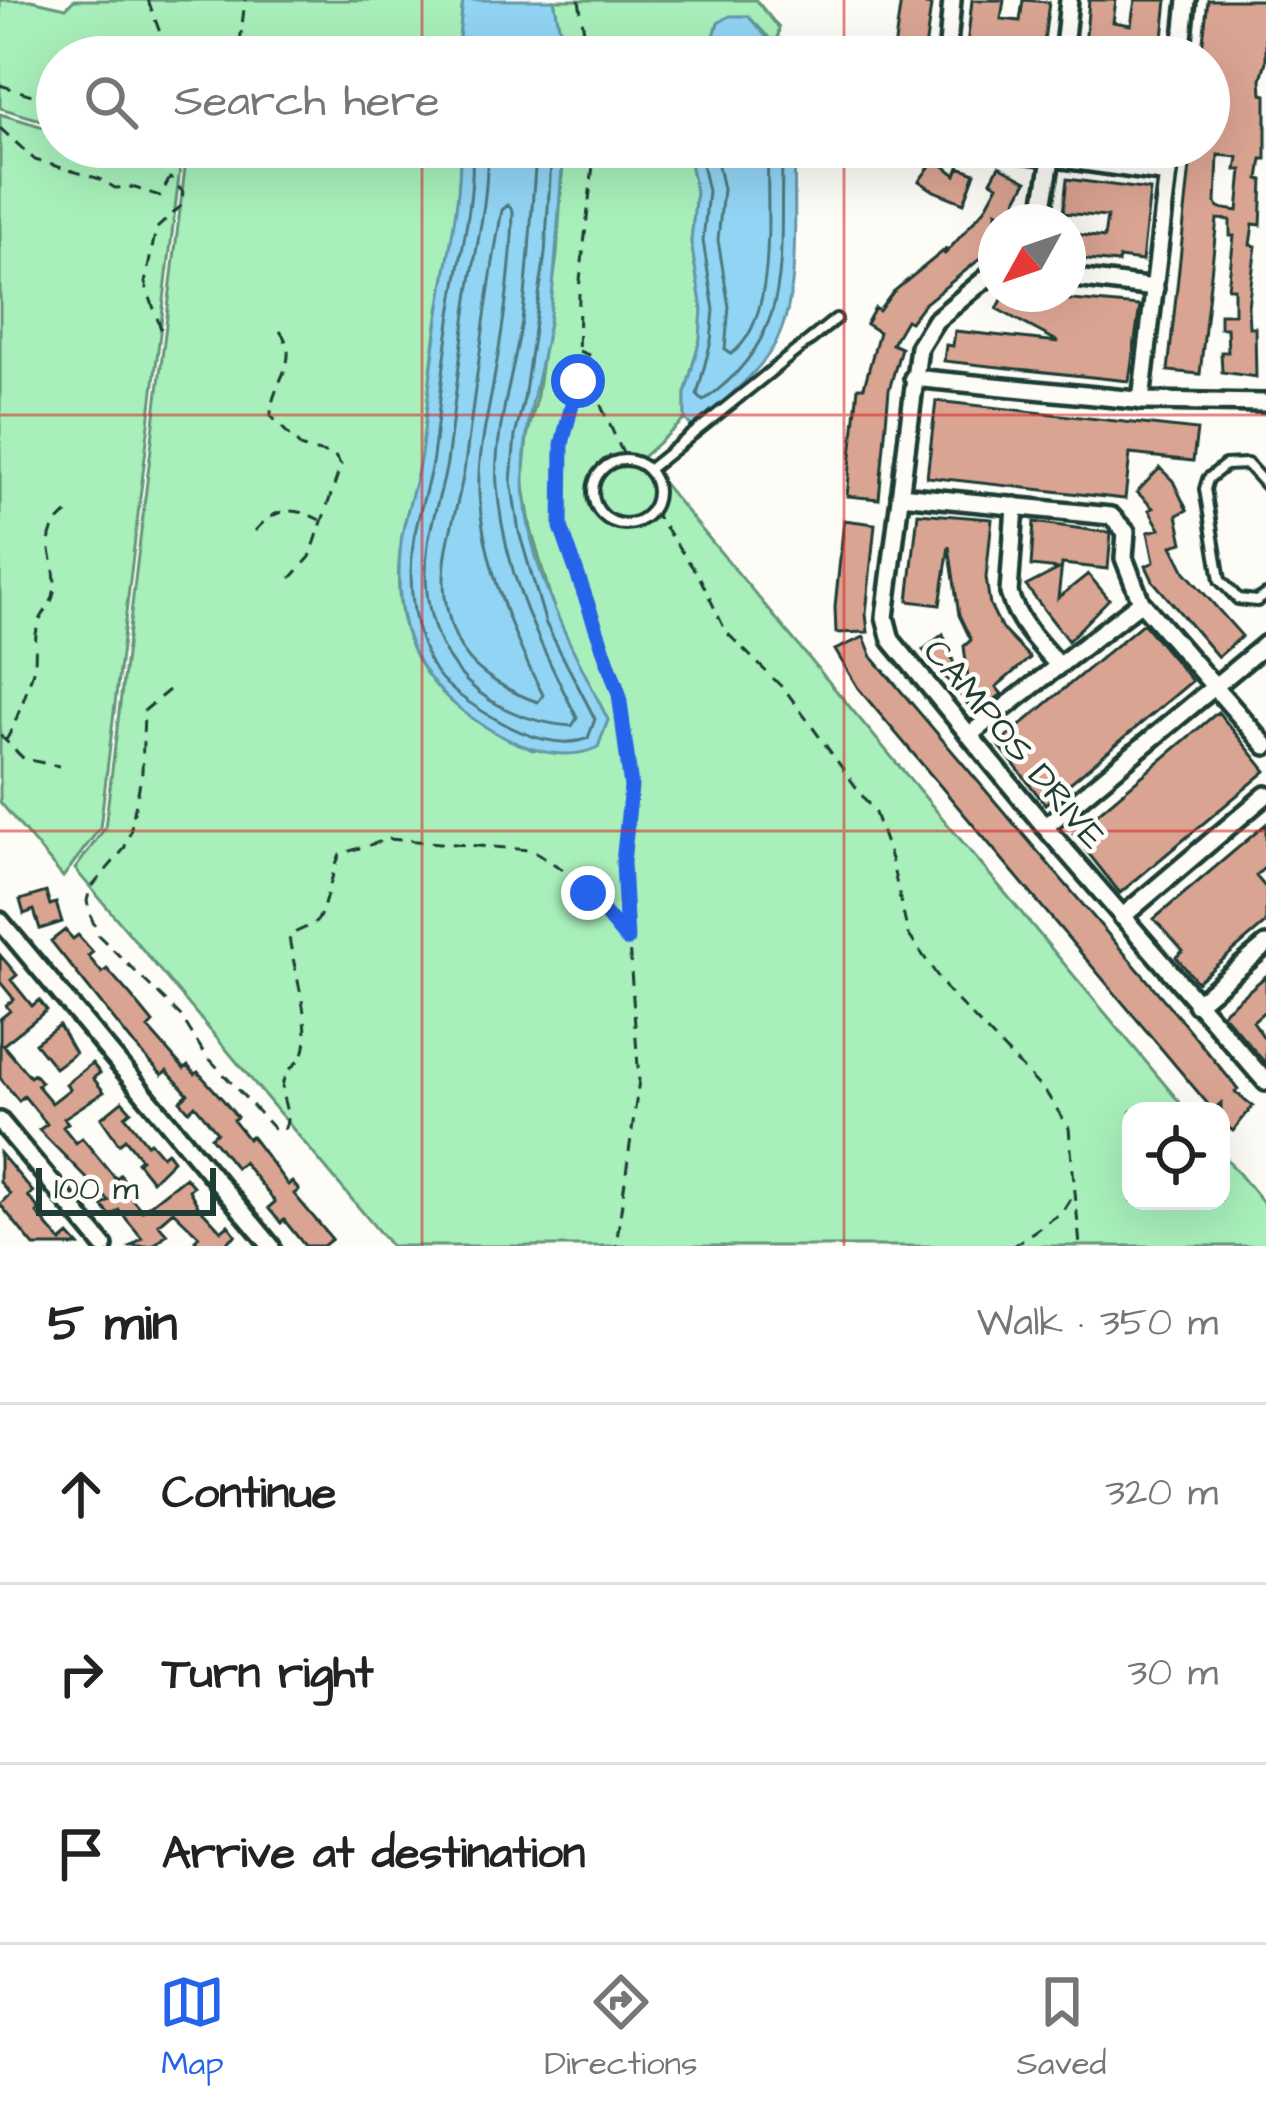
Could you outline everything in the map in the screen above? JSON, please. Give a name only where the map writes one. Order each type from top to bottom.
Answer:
[{"type":"street","points":[[948,36],[952,0]]},
{"type":"street","points":[[1065,36],[1069,0]]},
{"type":"street","points":[[1183,36],[1187,0]]},
{"type":"street","points":[[1043,204],[1049,168]]},
{"type":"street","points":[[1133,168],[1168,175]]},
{"type":"street","points":[[1141,401],[1169,168]]},
{"type":"street","points":[[1086,279],[1155,288]]},
{"type":"street","name":"CAMPOS DRIVE","points":[[978,285],[935,321],[919,347],[885,617],[891,640],[1266,1082]]},
{"type":"street","points":[[914,378],[1141,401],[1266,403]]},
{"type":"street","points":[[900,495],[1111,516],[1126,532],[1124,557],[1141,602],[1266,746]]},
{"type":"street","points":[[1015,506],[1009,593],[1039,645],[1058,665]]},
{"type":"street","points":[[969,735],[1141,602]]},
{"type":"street","points":[[1045,827],[1266,644]]},
{"type":"street","points":[[1122,917],[1266,795]]},
{"type":"street","points":[[0,922],[271,1246]]},
{"type":"street","points":[[1196,1004],[1266,945]]},
{"type":"street","points":[[0,1121],[104,1246]]},
{"type":"lane","points":[[648,470],[836,320]]},
{"type":"lane","points":[[626,460],[648,470],[657,489],[652,509],[637,522],[607,519],[593,493],[599,473],[626,460]]},
{"type":"lane","points":[[1266,485],[1247,464],[1235,463],[1213,473],[1205,489],[1220,580],[1238,599],[1257,602],[1266,595]]},
{"type":"path","points":[[148,0],[161,36]]},
{"type":"path","points":[[241,36],[245,0]]},
{"type":"path","points":[[579,0],[585,36]]},
{"type":"path","points":[[0,85],[36,96]]},
{"type":"path","points":[[0,128],[36,160]]},
{"type":"path","points":[[64,168],[100,178],[115,188],[132,187],[160,196],[172,168]]},
{"type":"path","points":[[593,168],[576,350],[578,381],[562,444],[561,527],[619,694],[631,787],[623,862],[639,1080],[616,1246]]},
{"type":"path","points":[[161,329],[145,284],[156,229],[181,206],[183,192],[170,178]]},
{"type":"path","points":[[280,331],[291,354],[274,392],[271,416],[302,448],[334,454],[341,465],[310,557],[291,578]]},
{"type":"path","points":[[576,350],[591,356],[602,407],[626,460]]},
{"type":"path","points":[[652,509],[700,578],[726,632],[786,692],[874,813],[892,859],[908,934],[948,991],[1047,1094],[1069,1128],[1079,1246]]},
{"type":"path","points":[[6,740],[18,722],[22,695],[35,663],[37,628],[55,594],[48,538],[56,523],[73,510]]},
{"type":"path","points":[[255,531],[268,516],[282,510],[303,511],[322,521]]},
{"type":"path","points":[[169,689],[145,711],[142,772],[124,849],[90,889],[87,901],[98,934],[181,1016],[204,1053],[275,1130],[285,1128],[289,1119],[282,1094],[284,1077],[304,1049],[304,1010],[289,938],[297,929],[318,921],[324,911],[327,881],[340,854],[389,839],[531,850],[575,877],[627,940]]},
{"type":"path","points":[[0,735],[24,759],[59,766]]},
{"type":"path","points":[[1013,1246],[1062,1212],[1076,1190]]},
{"type":"green space","points":[[0,0],[31,0],[66,8],[74,0],[463,0],[459,36],[36,36],[36,119],[0,108]]},
{"type":"green space","points":[[554,0],[756,0],[779,28],[778,36],[767,36],[748,16],[718,23],[714,36],[561,36]]},
{"type":"green space","points":[[0,114],[36,125],[36,168],[180,168],[100,828],[63,877],[0,802]]},
{"type":"green space","points":[[185,168],[460,168],[421,457],[402,537],[401,612],[424,670],[444,694],[498,734],[533,750],[595,694],[557,620],[531,529],[523,480],[557,255],[563,168],[691,168],[696,192],[691,242],[702,309],[700,339],[685,394],[685,419],[642,458],[1179,1102],[1122,1102],[1122,1210],[1230,1210],[1230,1163],[1266,1206],[1266,1246],[391,1246],[75,869],[105,828]]},
{"type":"water","points":[[463,0],[554,0],[561,36],[459,36]]},
{"type":"water","points":[[730,16],[748,16],[766,36],[714,36],[718,23]]},
{"type":"water","points":[[460,168],[562,168],[552,300],[529,419],[524,477],[526,510],[541,573],[608,720],[598,747],[586,752],[559,754],[531,748],[467,715],[428,676],[406,630],[400,603],[401,542],[421,454]]},
{"type":"water","points":[[691,168],[795,168],[793,278],[782,328],[757,369],[701,423],[691,426],[685,419],[685,394],[700,339],[702,309],[691,242],[696,192]]},
{"type":"building","points":[[901,0],[927,0],[926,5],[931,6],[927,36],[896,36]]},
{"type":"building","points":[[972,0],[1004,0],[1001,19],[1020,21],[1023,0],[1049,2],[1045,36],[968,36]]},
{"type":"building","points":[[1089,0],[1116,0],[1113,22],[1131,25],[1135,0],[1167,0],[1163,36],[1086,36]]},
{"type":"building","points":[[1208,0],[1266,0],[1266,61],[1261,79],[1266,95],[1266,159],[1262,159],[1259,179],[1263,180],[1261,225],[1253,224],[1250,245],[1256,246],[1248,306],[1249,327],[1255,327],[1256,377],[1222,372],[1221,352],[1228,352],[1227,328],[1220,328],[1220,314],[1234,314],[1234,288],[1228,288],[1234,236],[1230,236],[1230,220],[1217,219],[1200,374],[1168,371],[1190,168],[1217,168],[1218,208],[1238,211],[1242,170],[1236,170],[1238,157],[1230,156],[1230,36],[1204,36]]},
{"type":"building","points":[[928,168],[947,168],[956,175],[959,168],[975,173],[964,203],[919,181]]},
{"type":"building","points":[[998,168],[1027,181],[1016,201],[1022,204],[988,204],[998,185],[991,181]]},
{"type":"building","points":[[1067,179],[1150,190],[1142,261],[1086,260],[1086,236],[1104,238],[1107,217],[1086,215],[1086,204],[1064,204]]},
{"type":"building","points":[[978,217],[978,261],[923,305],[910,322],[906,320],[892,344],[901,348],[889,390],[879,499],[847,496],[858,387],[864,387],[879,332],[866,324],[875,308],[879,311],[893,292],[947,248],[944,255]]},
{"type":"building","points":[[1086,301],[1140,306],[1129,381],[944,361],[946,345],[953,346],[955,331],[1059,342],[1003,312],[1086,312]]},
{"type":"building","points":[[936,401],[1197,430],[1193,461],[1130,454],[1125,499],[927,477]]},
{"type":"building","points":[[1160,468],[1173,481],[1187,510],[1177,515],[1183,543],[1172,546],[1185,572],[1242,636],[1218,657],[1153,581],[1146,566],[1154,562],[1148,532],[1160,529],[1149,510],[1153,508],[1137,492]]},
{"type":"building","points":[[918,513],[992,519],[986,578],[990,605],[1002,629],[1030,658],[996,687],[1002,694],[976,714],[923,650],[943,634],[960,680],[968,678],[964,646],[971,640],[959,615],[949,546],[940,605],[908,601]]},
{"type":"building","points":[[844,520],[875,524],[868,632],[836,633]]},
{"type":"building","points":[[1034,522],[1111,533],[1108,569],[1062,564],[1058,598],[1088,574],[1109,599],[1068,641],[1026,586],[1059,569],[1031,566]]},
{"type":"building","points":[[1143,623],[1192,681],[1045,804],[998,744]]},
{"type":"building","points":[[864,637],[872,657],[1171,1008],[1238,1089],[1235,1092],[1253,1106],[1233,1131],[1230,1102],[1206,1102],[858,688],[835,650]]},
{"type":"building","points":[[1218,712],[1266,771],[1120,893],[1073,834]]},
{"type":"building","points":[[1266,824],[1266,866],[1256,876],[1266,888],[1266,923],[1197,982],[1176,957],[1183,951],[1154,919]]},
{"type":"building","points":[[46,892],[50,905],[56,903],[62,922],[40,929],[34,910],[24,914],[20,900]]},
{"type":"building","points":[[65,930],[73,939],[78,935],[93,952],[88,956],[102,973],[107,969],[131,996],[153,1023],[148,1028],[184,1069],[188,1066],[198,1072],[224,1101],[237,1117],[233,1120],[288,1185],[292,1182],[299,1190],[294,1194],[332,1239],[323,1246],[305,1246],[268,1208],[275,1202],[243,1162],[236,1168],[211,1137],[217,1132],[195,1105],[189,1111],[180,1101],[188,1094],[167,1071],[162,1075],[131,1041],[51,941]]},
{"type":"building","points":[[0,955],[17,975],[11,980],[32,1006],[39,1000],[47,1010],[3,1045],[30,1077],[34,1074],[41,1082],[37,1085],[52,1103],[92,1063],[100,1073],[93,1078],[104,1092],[64,1118],[68,1123],[63,1127],[76,1143],[82,1138],[116,1179],[120,1175],[142,1211],[185,1177],[193,1186],[189,1190],[198,1206],[221,1231],[228,1225],[236,1235],[223,1246],[200,1246],[195,1240],[199,1236],[173,1211],[158,1224],[167,1234],[153,1246],[131,1246],[142,1238],[119,1210],[111,1216],[102,1206],[109,1201],[39,1130],[47,1124],[24,1096],[19,1101],[0,1078],[0,1019],[10,1011],[6,1005],[14,999],[0,982]]},
{"type":"building","points":[[1266,976],[1266,1010],[1253,1021],[1266,1041],[1266,1064],[1222,1013]]},
{"type":"building","points":[[59,1025],[75,1053],[55,1068],[35,1043]]},
{"type":"building","points":[[122,1101],[131,1111],[125,1116],[147,1144],[162,1156],[167,1152],[173,1160],[152,1181],[125,1139],[119,1144],[101,1118]]},
{"type":"building","points":[[0,1153],[33,1192],[28,1196],[40,1210],[37,1213],[61,1242],[69,1235],[79,1246],[34,1246],[0,1204],[10,1194],[0,1182]]},
{"type":"route","points":[[578,381],[562,444],[561,527],[619,694],[631,787],[623,862],[627,940],[588,893]]}]
